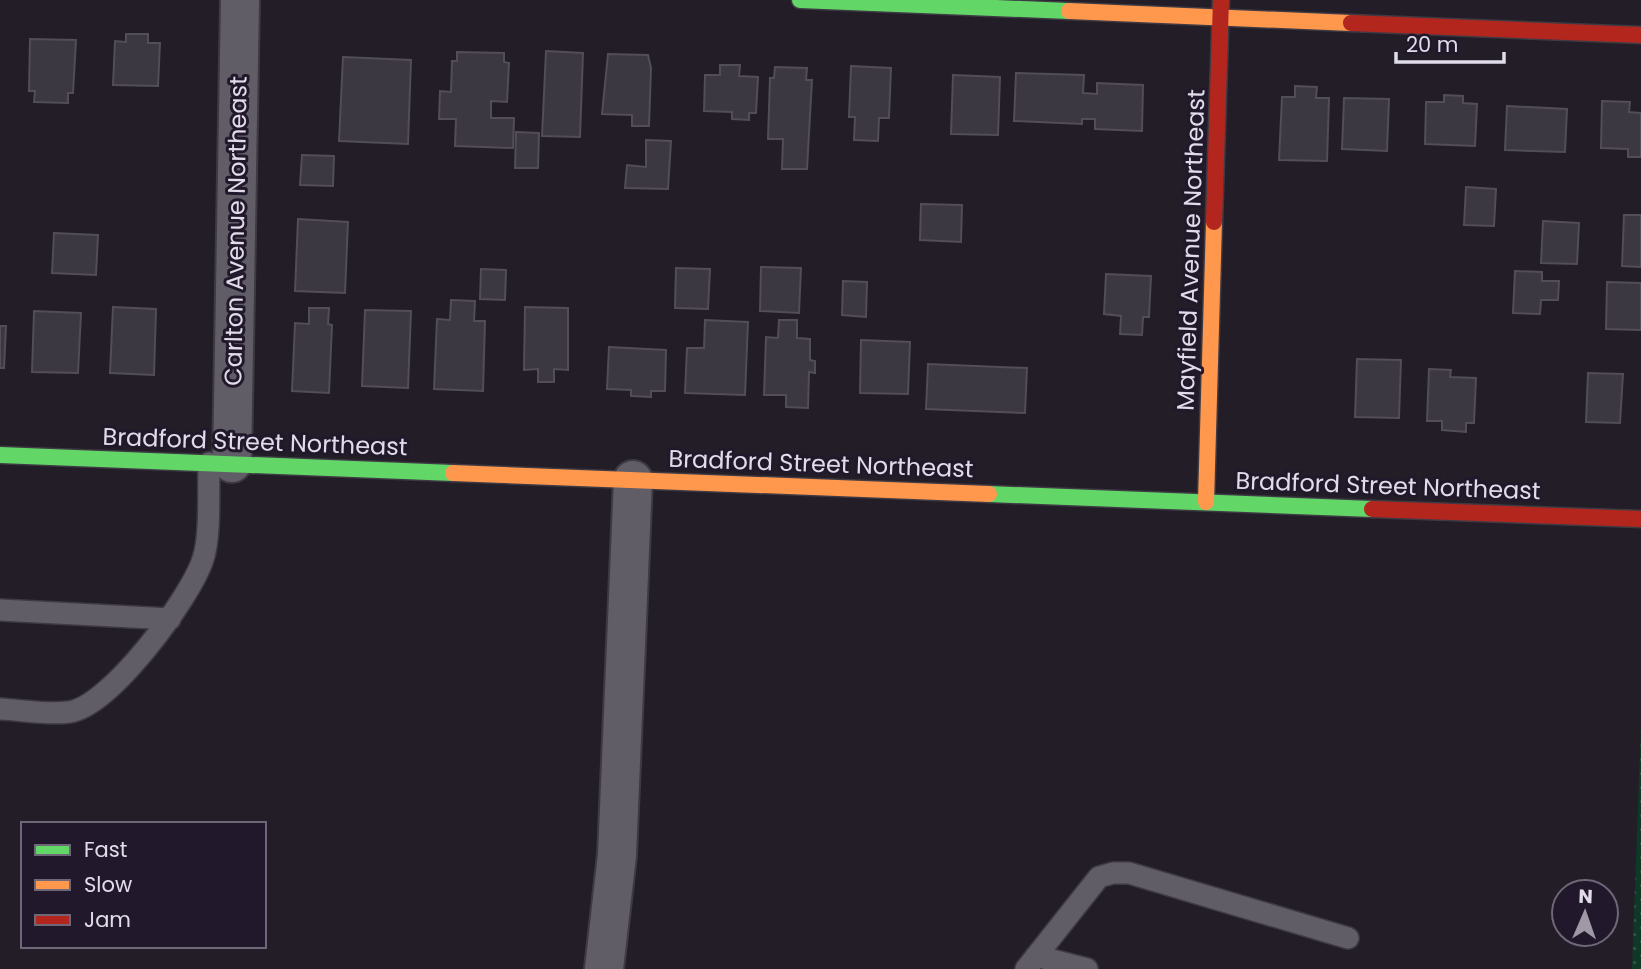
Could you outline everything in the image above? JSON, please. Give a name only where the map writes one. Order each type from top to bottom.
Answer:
[{"type":"street","name":"Carlton Avenue Northeast","points":[[221,463],[240,0]]},
{"type":"street","points":[[800,0],[1641,35]]},
{"type":"street","name":"Mayfield Avenue Northeast","points":[[1206,502],[1221,0]]},
{"type":"street","name":"Bradford Street Northeast","points":[[0,455],[1641,519]]},
{"type":"street","points":[[604,969],[617,855],[633,480]]},
{"type":"lane","points":[[0,709],[69,712],[83,708],[106,691],[170,619],[190,588],[204,556],[221,463]]},
{"type":"lane","points":[[0,610],[170,619]]},
{"type":"lane","points":[[1031,962],[1099,877],[1113,873],[1129,873],[1348,938]]},
{"type":"lane","points":[[1031,962],[1087,969]]},
{"type":"green space","points":[[1641,725],[1641,969],[1632,969]]},
{"type":"building","points":[[126,34],[148,34],[148,43],[160,43],[158,86],[113,85],[115,41],[126,42]]},
{"type":"building","points":[[30,39],[76,40],[73,93],[68,93],[68,103],[34,102],[35,91],[29,91]]},
{"type":"building","points":[[546,51],[583,53],[580,137],[542,136]]},
{"type":"building","points":[[457,52],[504,53],[504,62],[509,63],[507,102],[491,101],[491,118],[514,118],[513,148],[455,146],[456,119],[439,119],[440,91],[451,92],[452,61],[457,61]]},
{"type":"building","points":[[608,54],[648,55],[651,68],[649,126],[632,126],[632,115],[602,114]]},
{"type":"building","points":[[343,57],[411,60],[408,144],[339,141]]},
{"type":"building","points":[[720,65],[740,65],[739,76],[758,77],[756,113],[749,113],[749,120],[732,119],[732,112],[704,111],[705,75],[720,75]]},
{"type":"building","points":[[851,66],[891,68],[889,118],[879,118],[878,141],[854,140],[855,117],[849,117]]},
{"type":"building","points":[[775,67],[807,68],[806,80],[812,80],[807,169],[782,169],[783,139],[768,139],[770,78],[774,78]]},
{"type":"building","points":[[1016,73],[1084,75],[1083,93],[1097,94],[1097,83],[1143,85],[1142,131],[1095,129],[1095,119],[1082,119],[1082,124],[1014,121]]},
{"type":"building","points":[[953,75],[1000,77],[998,135],[951,134]]},
{"type":"building","points":[[1295,86],[1317,87],[1316,98],[1329,98],[1327,161],[1279,160],[1282,97],[1295,97]]},
{"type":"building","points":[[1444,95],[1463,96],[1463,103],[1477,104],[1475,146],[1425,144],[1426,102],[1444,102]]},
{"type":"building","points":[[1344,98],[1389,99],[1387,151],[1342,149]]},
{"type":"building","points":[[1602,101],[1630,102],[1629,112],[1641,113],[1641,157],[1628,157],[1628,149],[1601,148]]},
{"type":"building","points":[[1507,106],[1567,109],[1565,152],[1505,150]]},
{"type":"building","points":[[516,132],[539,133],[538,168],[515,168]]},
{"type":"building","points":[[646,140],[671,141],[668,189],[625,188],[627,165],[646,167]]},
{"type":"building","points":[[302,155],[334,156],[333,186],[300,185]]},
{"type":"building","points":[[1466,187],[1496,189],[1494,226],[1464,225]]},
{"type":"building","points":[[921,204],[962,205],[961,242],[920,240]]},
{"type":"building","points":[[1624,215],[1641,215],[1641,267],[1622,266]]},
{"type":"building","points":[[298,219],[348,222],[345,293],[295,291]]},
{"type":"building","points":[[1543,221],[1579,223],[1577,264],[1541,263]]},
{"type":"building","points":[[54,233],[98,235],[96,275],[52,273]]},
{"type":"building","points":[[761,267],[801,268],[799,313],[760,311]]},
{"type":"building","points":[[676,268],[710,269],[708,309],[675,308]]},
{"type":"building","points":[[481,269],[506,270],[505,300],[480,299]]},
{"type":"building","points":[[1515,271],[1542,272],[1542,281],[1559,281],[1558,300],[1541,300],[1540,314],[1513,313]]},
{"type":"building","points":[[1106,274],[1151,276],[1149,317],[1143,317],[1142,335],[1120,334],[1121,316],[1104,314]]},
{"type":"building","points":[[843,281],[867,282],[866,317],[842,315]]},
{"type":"building","points":[[1607,282],[1641,283],[1641,330],[1606,329]]},
{"type":"building","points":[[451,300],[475,301],[474,321],[485,321],[483,391],[434,389],[437,319],[450,320]]},
{"type":"building","points":[[113,307],[156,309],[154,375],[110,373]]},
{"type":"building","points":[[525,307],[568,308],[568,370],[554,369],[554,382],[538,382],[538,369],[524,370]]},
{"type":"building","points":[[309,308],[329,308],[328,324],[332,325],[329,393],[292,391],[295,323],[309,324]]},
{"type":"building","points":[[365,310],[411,311],[408,388],[362,386]]},
{"type":"building","points":[[34,311],[81,313],[78,373],[32,372]]},
{"type":"building","points":[[705,320],[748,322],[745,395],[685,393],[687,348],[704,348]]},
{"type":"building","points":[[779,320],[797,320],[797,338],[810,339],[810,360],[815,361],[815,373],[809,372],[808,408],[786,407],[786,395],[764,395],[766,337],[778,338]]},
{"type":"building","points":[[0,326],[6,326],[4,368],[0,368]]},
{"type":"building","points":[[861,340],[910,342],[908,394],[860,393]]},
{"type":"building","points":[[609,347],[666,350],[665,391],[651,391],[651,397],[631,396],[631,390],[607,389]]},
{"type":"building","points":[[1357,359],[1401,360],[1399,418],[1355,417]]},
{"type":"building","points":[[928,364],[1027,368],[1025,413],[926,409]]},
{"type":"building","points":[[1429,369],[1451,370],[1450,377],[1476,378],[1474,423],[1466,423],[1466,432],[1442,430],[1442,421],[1427,421]]},
{"type":"building","points":[[1588,373],[1623,374],[1620,423],[1586,422]]},
{"type":"traffic: fast","points":[[800,0],[1069,11]]},
{"type":"traffic: fast","points":[[0,455],[453,473]]},
{"type":"traffic: fast","points":[[989,494],[1372,509]]},
{"type":"traffic: slow","points":[[1069,11],[1351,23]]},
{"type":"traffic: slow","points":[[1206,502],[1214,222]]},
{"type":"traffic: slow","points":[[453,473],[989,494]]},
{"type":"traffic: jam","points":[[1214,222],[1221,0]]},
{"type":"traffic: jam","points":[[1351,23],[1641,35]]},
{"type":"traffic: jam","points":[[1372,509],[1641,519]]}]
